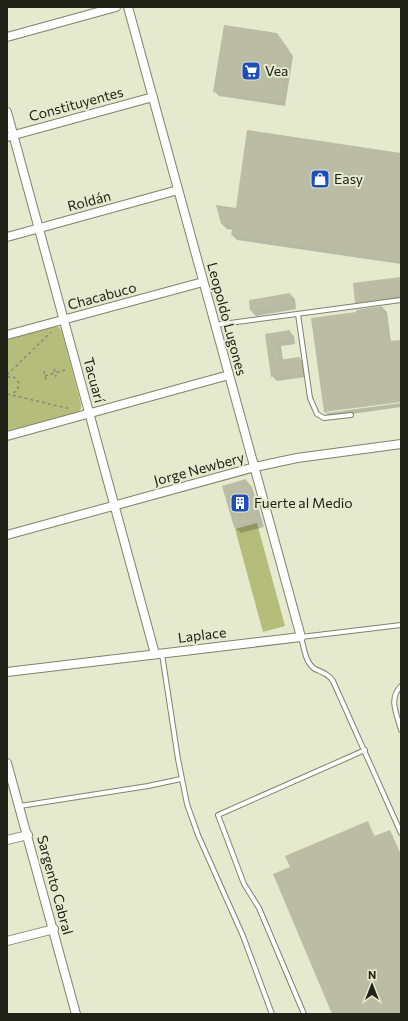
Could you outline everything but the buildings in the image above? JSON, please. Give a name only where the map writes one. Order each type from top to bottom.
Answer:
[{"type":"street","points":[[7,37],[116,7]]},
{"type":"street","name":"Leopoldo Lugones","points":[[128,7],[301,637]]},
{"type":"street","name":"Constituyentes","points":[[10,136],[153,97]]},
{"type":"street","name":"Tacuarí","points":[[7,112],[10,136],[39,228],[115,506],[159,654]]},
{"type":"street","name":"Roldán","points":[[7,237],[178,190]]},
{"type":"street","name":"Chacabuco","points":[[7,335],[204,282]]},
{"type":"street","points":[[7,436],[229,374]]},
{"type":"street","name":"Jorge Newbery","points":[[7,536],[255,467],[297,458],[401,444]]},
{"type":"street","name":"Laplace","points":[[7,672],[301,637]]},
{"type":"street","name":"Sargento Cabral","points":[[7,763],[28,834],[76,1014]]},
{"type":"street","points":[[7,840],[28,834]]},
{"type":"street","points":[[7,941],[54,929]]},
{"type":"lane","points":[[215,324],[401,300]]},
{"type":"lane","points":[[298,314],[310,398],[316,414],[324,418],[351,415]]},
{"type":"lane","name":"Laplace","points":[[301,637],[401,625]]},
{"type":"lane","points":[[301,637],[307,660],[313,668],[328,674],[333,681],[401,833]]},
{"type":"lane","points":[[159,654],[181,779],[187,804],[198,835],[243,936],[272,1014]]},
{"type":"lane","points":[[401,686],[396,691],[393,701],[401,730]]},
{"type":"lane","points":[[304,1014],[259,908],[244,884],[218,815],[365,750]]},
{"type":"lane","points":[[20,806],[148,786],[181,779]]},
{"type":"path","points":[[7,376],[52,331]]},
{"type":"path","points":[[45,376],[77,367]]},
{"type":"path","points":[[54,369],[56,377]]},
{"type":"path","points":[[44,371],[46,380]]},
{"type":"path","points":[[7,376],[14,377],[19,383],[17,391],[8,394]]},
{"type":"path","points":[[8,394],[74,410]]},
{"type":"path","points":[[7,398],[8,403]]},
{"type":"green space","points":[[53,327],[59,327],[62,332],[81,409],[78,412],[7,431],[7,340]]},
{"type":"green space","points":[[257,523],[285,626],[263,632],[235,529]]},
{"type":"place","name":"Vea","points":[[251,71]]},
{"type":"place","name":"Easy","points":[[320,179]]},
{"type":"place","name":"Fuerte al Medio","points":[[240,503]]}]
